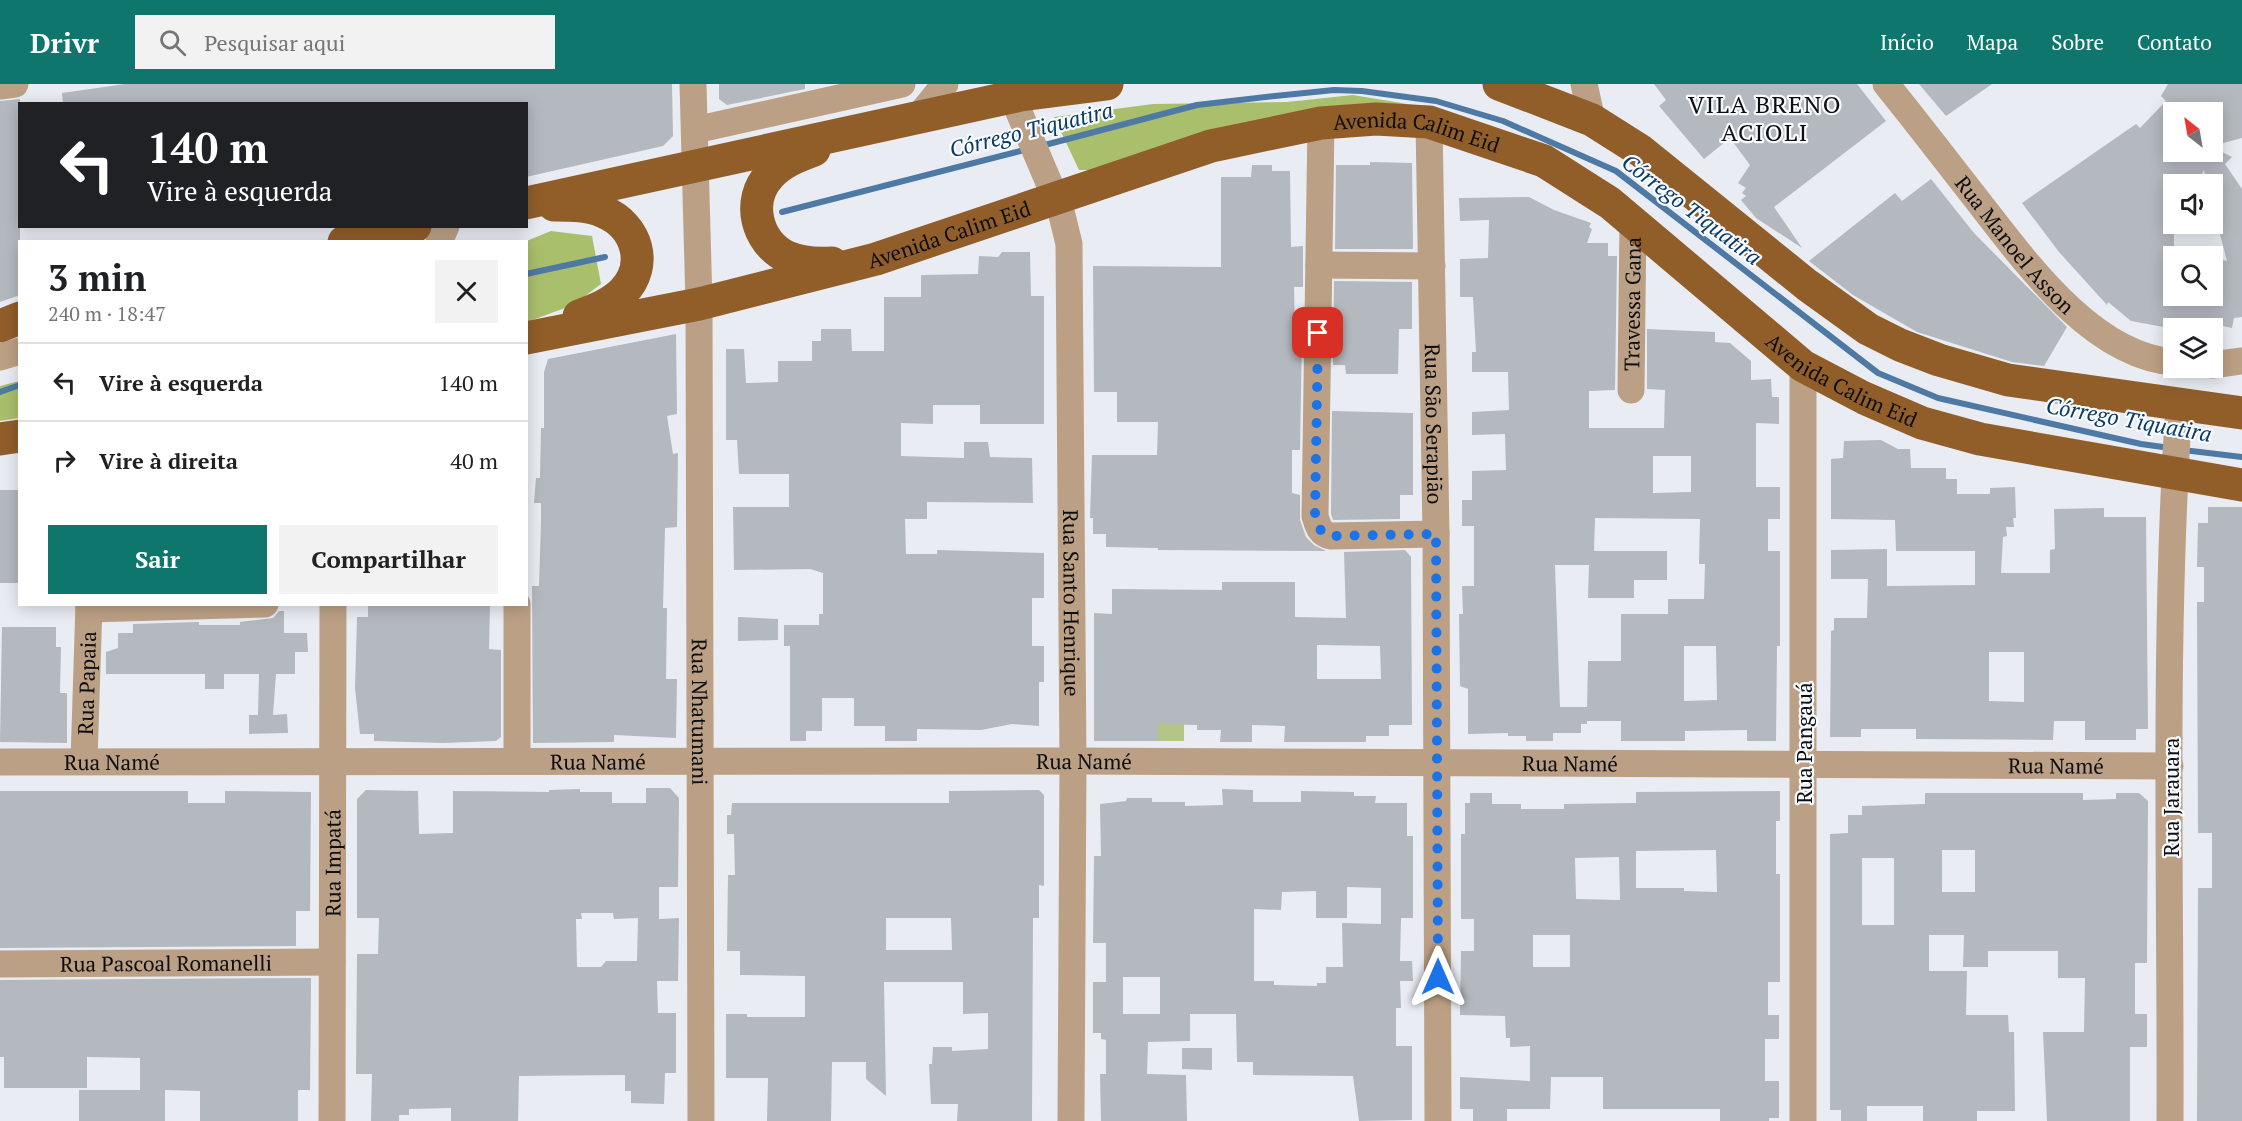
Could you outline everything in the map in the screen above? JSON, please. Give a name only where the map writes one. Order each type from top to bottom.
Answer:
[{"type":"main road","points":[[528,204],[919,116],[1017,90],[1107,84]]},
{"type":"main road","points":[[1499,84],[1592,120],[1641,151],[1807,285],[1868,329],[1900,345],[1940,360],[2008,380],[2242,413]]},
{"type":"main road","name":"Avenida Calim Eid","points":[[528,337],[699,304],[876,258],[1052,187],[1211,146],[1321,123],[1376,119],[1430,122],[1544,161],[1633,220],[1803,366],[1864,398],[1922,423],[1990,441],[2242,485]]},
{"type":"main road","points":[[865,128],[791,160],[777,169],[765,180],[759,194],[757,218],[763,234],[772,246],[793,259],[821,264],[876,258]]},
{"type":"main road","points":[[528,204],[575,206],[605,212],[631,233],[638,256],[633,278],[618,297],[599,309],[528,336]]},
{"type":"main road","points":[[353,240],[406,228]]},
{"type":"main road","points":[[0,326],[18,319]]},
{"type":"main road","points":[[0,440],[18,436]]},
{"type":"street","points":[[0,86],[15,84]]},
{"type":"street","name":"Rua Nhatumani","points":[[693,84],[699,304],[702,761],[701,1121]]},
{"type":"street","points":[[695,130],[863,89],[902,84]]},
{"type":"street","points":[[919,116],[945,84]]},
{"type":"street","points":[[1584,84],[1592,120]]},
{"type":"street","name":"Rua Manoel Asson","points":[[1888,84],[2016,249],[2078,315],[2104,335],[2135,353],[2151,360],[2163,361]]},
{"type":"street","name":"Rua Santo Henrique","points":[[1017,90],[1026,129],[1052,187],[1069,244],[1073,761],[1071,1121]]},
{"type":"street","name":"Rua São Serapião","points":[[1430,122],[1436,534],[1438,1121]]},
{"type":"street","points":[[1321,123],[1315,516],[1318,527],[1325,535],[1331,536],[1436,534]]},
{"type":"street","name":"Travessa Gana","points":[[1631,390],[1633,220]]},
{"type":"street","points":[[1319,265],[1432,266]]},
{"type":"street","points":[[0,357],[18,352]]},
{"type":"street","points":[[2223,364],[2242,361]]},
{"type":"street","name":"Rua Pangauá","points":[[1803,366],[1803,1121]]},
{"type":"street","name":"Rua Jarauara","points":[[2170,1121],[2170,766],[2175,474],[2179,405]]},
{"type":"street","points":[[89,607],[148,606]]},
{"type":"street","name":"Rua Impatá","points":[[332,1121],[333,606]]},
{"type":"street","points":[[517,606],[517,761]]},
{"type":"street","name":"Rua Papaia","points":[[84,761],[89,607]]},
{"type":"street","name":"Rua Namé","points":[[0,762],[1073,761],[2170,766]]},
{"type":"street","name":"Rua Pascoal Romanelli","points":[[0,964],[332,962]]},
{"type":"green space","points":[[1353,95],[1443,110],[1118,170],[1079,170],[1054,117],[1153,104],[1287,102]]},
{"type":"green space","points":[[551,231],[592,236],[601,284],[573,305],[528,322],[528,240]]},
{"type":"green space","points":[[18,381],[18,418],[0,421],[0,386]]},
{"type":"green space","points":[[1158,724],[1184,724],[1184,741],[1158,741]]},
{"type":"building","points":[[125,84],[672,84],[673,136],[663,146],[528,177],[528,102],[63,102],[62,93]]},
{"type":"building","points":[[719,84],[805,84],[805,89],[727,105],[719,99]]},
{"type":"building","points":[[1654,84],[1857,84],[1886,121],[1774,207],[1802,248],[1756,218],[1741,200],[1746,196],[1742,193],[1746,188],[1738,183],[1750,165],[1730,138],[1704,159],[1659,106],[1666,100]]},
{"type":"building","points":[[1919,84],[1992,84],[1946,116]]},
{"type":"building","points":[[2168,84],[2242,84],[2242,138],[2223,143],[2223,102],[2166,101],[2161,96]]},
{"type":"building","points":[[20,99],[18,102],[18,228],[20,228],[20,240],[18,240],[18,296],[0,302],[0,101]]},
{"type":"building","points":[[2163,104],[2163,162],[2223,162],[2223,152],[2232,157],[2225,164],[2242,189],[2242,317],[2234,318],[2232,328],[2223,326],[2223,318],[2163,318],[2163,327],[2131,321],[2108,302],[2107,305],[2059,252],[2022,203],[2136,124],[2140,128]],"holes":[[[2204,170],[2205,174],[2223,174],[2223,234],[2220,234],[2227,261],[2223,260],[2223,306],[2163,306],[2163,246],[2174,246],[2174,234],[2163,234],[2163,174],[2202,174]]]},
{"type":"building","points":[[1370,162],[1412,163],[1413,249],[1335,249],[1336,165],[1370,165]]},
{"type":"building","points":[[1252,165],[1272,165],[1272,171],[1290,171],[1291,247],[1303,246],[1303,287],[1294,287],[1295,334],[1302,334],[1300,450],[1292,450],[1292,493],[1300,495],[1300,520],[1306,537],[1314,545],[1326,551],[1158,550],[1158,548],[1106,547],[1106,534],[1093,534],[1093,518],[1090,518],[1092,455],[1157,455],[1158,422],[1117,422],[1117,392],[1094,392],[1093,266],[1221,267],[1221,177],[1251,177]]},
{"type":"building","points":[[1931,179],[1974,233],[2067,327],[2044,366],[2012,362],[1917,332],[1853,295],[1809,261],[1895,193],[1902,201]]},
{"type":"building","points":[[1529,197],[1554,210],[1591,223],[1589,227],[1592,229],[1587,243],[1608,243],[1608,256],[1617,256],[1615,390],[1589,391],[1589,428],[1664,428],[1665,390],[1647,389],[1647,329],[1715,332],[1715,342],[1730,343],[1751,361],[1751,380],[1771,379],[1772,397],[1779,397],[1779,424],[1756,423],[1756,487],[1780,487],[1780,519],[1768,519],[1768,551],[1780,551],[1780,646],[1777,646],[1776,741],[1747,741],[1747,730],[1685,731],[1685,741],[1621,741],[1621,721],[1587,721],[1587,724],[1581,724],[1581,733],[1553,733],[1553,741],[1526,741],[1526,736],[1508,736],[1508,733],[1468,734],[1468,689],[1460,686],[1459,614],[1463,614],[1462,586],[1474,586],[1474,526],[1462,526],[1462,500],[1472,500],[1472,471],[1506,470],[1505,434],[1472,435],[1472,412],[1509,410],[1508,372],[1472,372],[1472,352],[1476,352],[1473,297],[1460,297],[1460,259],[1488,258],[1489,220],[1460,221],[1459,198]],"holes":[[[1653,456],[1691,456],[1691,492],[1653,493]],[[1595,518],[1700,519],[1699,564],[1705,564],[1704,599],[1668,599],[1668,614],[1621,614],[1621,661],[1588,661],[1587,710],[1587,707],[1560,707],[1555,565],[1589,565],[1588,598],[1634,598],[1634,580],[1667,580],[1667,551],[1594,551]],[[1684,646],[1716,646],[1717,700],[1684,701]]]},
{"type":"building","points":[[1002,252],[1030,252],[1031,296],[1044,296],[1044,424],[980,424],[980,405],[933,405],[933,424],[901,423],[901,456],[964,458],[964,442],[988,442],[990,457],[1032,458],[1033,503],[927,502],[927,519],[905,519],[906,554],[937,554],[937,550],[1044,553],[1044,598],[1032,598],[1032,646],[1044,646],[1044,682],[1039,682],[1039,726],[1012,724],[981,730],[917,729],[917,741],[885,741],[885,726],[854,726],[854,698],[822,698],[822,731],[806,731],[806,741],[790,741],[790,646],[784,646],[784,625],[819,625],[819,614],[823,614],[823,573],[810,569],[734,570],[733,507],[789,507],[789,474],[739,474],[737,440],[726,440],[726,349],[744,349],[746,383],[778,382],[778,361],[812,361],[812,341],[821,341],[821,329],[851,329],[852,351],[884,351],[884,297],[921,297],[921,275],[978,274],[979,256],[998,257]]},
{"type":"building","points":[[1334,281],[1412,282],[1412,329],[1399,329],[1398,374],[1346,374],[1345,365],[1333,365]]},
{"type":"building","points":[[676,334],[677,414],[667,416],[673,454],[678,453],[677,527],[665,528],[663,608],[667,608],[666,679],[677,679],[676,738],[614,735],[614,742],[533,743],[532,586],[539,586],[541,521],[541,503],[534,503],[536,478],[540,478],[541,428],[544,428],[544,372],[548,359]]},
{"type":"building","points":[[1332,411],[1413,413],[1413,495],[1400,495],[1400,519],[1333,520],[1331,514]]},
{"type":"building","points":[[1881,440],[1898,449],[1910,449],[1911,468],[1946,468],[1946,479],[1957,479],[1957,494],[1990,494],[1990,488],[2015,487],[2016,518],[2013,518],[2014,527],[2006,527],[2007,536],[2003,537],[2001,573],[2050,573],[2050,550],[2055,549],[2054,509],[2104,508],[2104,517],[2146,517],[2148,729],[2136,729],[2136,740],[2085,740],[2085,721],[2054,721],[2053,740],[1916,739],[1916,729],[1861,729],[1861,737],[1830,737],[1831,631],[1834,630],[1834,618],[1867,618],[1868,579],[1831,579],[1831,550],[1887,549],[1887,586],[1975,585],[1975,551],[1896,551],[1895,520],[1831,519],[1831,459],[1843,458],[1844,441]],"holes":[[[1989,652],[2024,652],[2024,702],[1989,701]]]},
{"type":"building","points":[[0,490],[18,490],[18,583],[0,583]]},
{"type":"building","points":[[2208,507],[2242,507],[2242,1121],[2197,1121],[2198,888],[2212,888],[2212,833],[2198,833],[2197,602],[2204,602],[2204,567],[2197,567],[2198,523],[2208,523]]},
{"type":"building","points":[[1405,550],[1411,557],[1412,725],[1389,725],[1389,736],[1366,736],[1366,742],[1284,742],[1285,726],[1252,725],[1252,742],[1220,742],[1221,730],[1197,730],[1197,725],[1158,724],[1158,741],[1094,741],[1094,613],[1112,614],[1112,589],[1222,590],[1222,582],[1295,582],[1295,617],[1346,618],[1344,552]],"holes":[[[1317,645],[1380,646],[1381,679],[1317,679]]]},
{"type":"building","points":[[368,606],[490,606],[489,649],[501,650],[501,737],[496,741],[443,743],[374,741],[374,734],[360,734],[355,688],[357,617],[368,617]]},
{"type":"building","points":[[279,611],[284,611],[284,633],[307,633],[308,652],[295,652],[295,674],[276,674],[273,715],[287,714],[288,733],[249,734],[249,715],[258,715],[259,674],[224,674],[224,689],[205,689],[205,674],[106,674],[106,652],[118,648],[118,633],[133,633],[133,624],[199,622],[199,625],[240,625],[240,622],[273,618]]},
{"type":"building","points":[[738,617],[778,619],[778,640],[738,641]]},
{"type":"building","points":[[2,627],[56,627],[56,647],[61,647],[60,693],[67,693],[67,743],[0,742]]},
{"type":"building","points":[[646,788],[670,788],[679,798],[678,887],[659,887],[659,919],[679,918],[678,981],[657,981],[658,1013],[676,1013],[676,1073],[665,1073],[664,1104],[631,1103],[631,1091],[625,1091],[625,1075],[519,1076],[518,1121],[451,1121],[451,1108],[409,1109],[409,1115],[399,1115],[399,1121],[371,1121],[372,1074],[356,1074],[357,954],[378,954],[379,918],[357,918],[357,799],[366,790],[418,791],[419,834],[453,833],[453,791],[549,792],[549,790],[580,789],[580,792],[612,792],[612,803],[646,803]],"holes":[[[581,913],[613,913],[614,919],[638,918],[637,961],[606,961],[601,967],[577,967],[576,919],[582,919]]]},
{"type":"building","points":[[1222,789],[1253,790],[1253,802],[1301,802],[1301,791],[1354,792],[1354,796],[1376,796],[1375,803],[1407,803],[1407,836],[1413,836],[1413,918],[1401,918],[1400,961],[1412,961],[1413,981],[1400,981],[1401,1008],[1396,1008],[1396,1046],[1412,1046],[1412,1120],[1359,1121],[1353,1076],[1253,1075],[1253,1062],[1237,1062],[1236,1014],[1190,1014],[1190,1041],[1148,1042],[1147,1074],[1186,1075],[1187,1121],[1101,1121],[1100,1074],[1106,1074],[1106,1040],[1101,1039],[1101,1033],[1093,1033],[1093,982],[1106,982],[1106,943],[1093,943],[1094,856],[1101,856],[1100,804],[1126,801],[1127,798],[1152,798],[1152,802],[1185,802],[1185,806],[1223,805]],"holes":[[[1347,887],[1381,888],[1381,924],[1342,923],[1343,967],[1326,967],[1326,983],[1317,983],[1317,986],[1274,985],[1274,981],[1254,981],[1254,909],[1281,910],[1282,892],[1316,891],[1316,918],[1347,918]],[[1123,977],[1160,977],[1160,1014],[1123,1014]]]},
{"type":"building","points":[[1039,790],[1044,795],[1044,886],[1039,885],[1039,918],[1033,918],[1032,1121],[957,1121],[958,1104],[931,1104],[929,1064],[932,1064],[933,1047],[952,1047],[952,1051],[988,1049],[988,1013],[963,1014],[963,982],[884,982],[886,1096],[866,1079],[866,1062],[832,1062],[831,1121],[767,1121],[768,1078],[726,1078],[726,1014],[747,1014],[747,1017],[805,1017],[805,976],[740,975],[740,951],[727,951],[728,875],[735,875],[734,834],[727,834],[727,815],[731,815],[732,803],[949,803],[949,791]],"holes":[[[886,918],[951,918],[952,950],[886,950]]]},
{"type":"building","points":[[0,791],[188,791],[188,803],[225,803],[225,791],[311,792],[310,911],[296,911],[296,946],[0,948]]},
{"type":"building","points":[[1780,791],[1780,821],[1776,821],[1776,874],[1780,874],[1780,982],[1768,982],[1768,1015],[1779,1015],[1779,1039],[1765,1039],[1765,1081],[1779,1081],[1779,1118],[1769,1118],[1769,1121],[1720,1121],[1720,1109],[1603,1109],[1603,1077],[1551,1077],[1550,1109],[1507,1109],[1507,1121],[1473,1121],[1473,1109],[1460,1109],[1460,1077],[1530,1081],[1530,1046],[1510,1047],[1510,1038],[1506,1038],[1505,1016],[1460,1015],[1461,951],[1474,951],[1474,919],[1461,919],[1461,834],[1465,834],[1465,803],[1470,803],[1470,793],[1492,793],[1492,804],[1521,804],[1521,809],[1564,809],[1564,804],[1636,803],[1636,792]],"holes":[[[1716,850],[1717,892],[1684,891],[1684,888],[1636,888],[1636,851]],[[1619,857],[1620,900],[1576,899],[1575,858]],[[1533,935],[1570,935],[1570,967],[1533,967]]]},
{"type":"building","points":[[1925,793],[2083,793],[2083,800],[2116,799],[2116,793],[2139,793],[2148,801],[2147,963],[2135,963],[2135,1014],[2147,1014],[2147,1047],[2130,1047],[2130,1121],[2047,1121],[2043,1032],[2084,1032],[2085,978],[2058,978],[2058,951],[1988,951],[1988,967],[1963,967],[1964,935],[1929,935],[1929,971],[1967,971],[1966,1015],[2008,1015],[2009,1032],[2014,1032],[2015,1111],[1977,1111],[1977,1121],[1923,1121],[1923,1106],[1867,1106],[1867,1121],[1841,1121],[1841,1110],[1830,1110],[1830,834],[1848,833],[1848,815],[1862,815],[1862,806],[1925,804]],"holes":[[[1942,850],[1975,850],[1975,892],[1942,892]],[[1862,858],[1894,858],[1894,925],[1862,925]]]},
{"type":"building","points":[[311,978],[310,1090],[298,1090],[298,1121],[200,1121],[200,1091],[165,1090],[165,1121],[79,1121],[79,1090],[140,1090],[140,1058],[87,1057],[87,1088],[4,1088],[4,1057],[0,1057],[0,980]]},
{"type":"building","points":[[1182,1048],[1212,1048],[1212,1070],[1182,1069]]},
{"type":"waterway","name":"Córrego Tiquatira","points":[[1041,146],[1197,105],[1275,96],[1334,90],[1362,91],[1436,101],[1503,121],[1616,171],[1878,373],[1938,398],[2141,444],[2170,448]]},
{"type":"waterway","name":"Córrego Tiquatira","points":[[782,212],[1028,149]]},
{"type":"waterway","name":"Córrego Tiquatira","points":[[528,274],[605,257]]},
{"type":"waterway","name":"Córrego Tiquatira","points":[[0,392],[18,386]]},
{"type":"waterway","name":"Córrego Tiquatira","points":[[2183,450],[2242,457]]},
{"type":"district","name":"VILA BRENO ACIOLI","points":[[1765,118]]},
{"type":"route","points":[[1318,333],[1315,516],[1318,527],[1325,535],[1331,536],[1436,534],[1438,977]]}]
